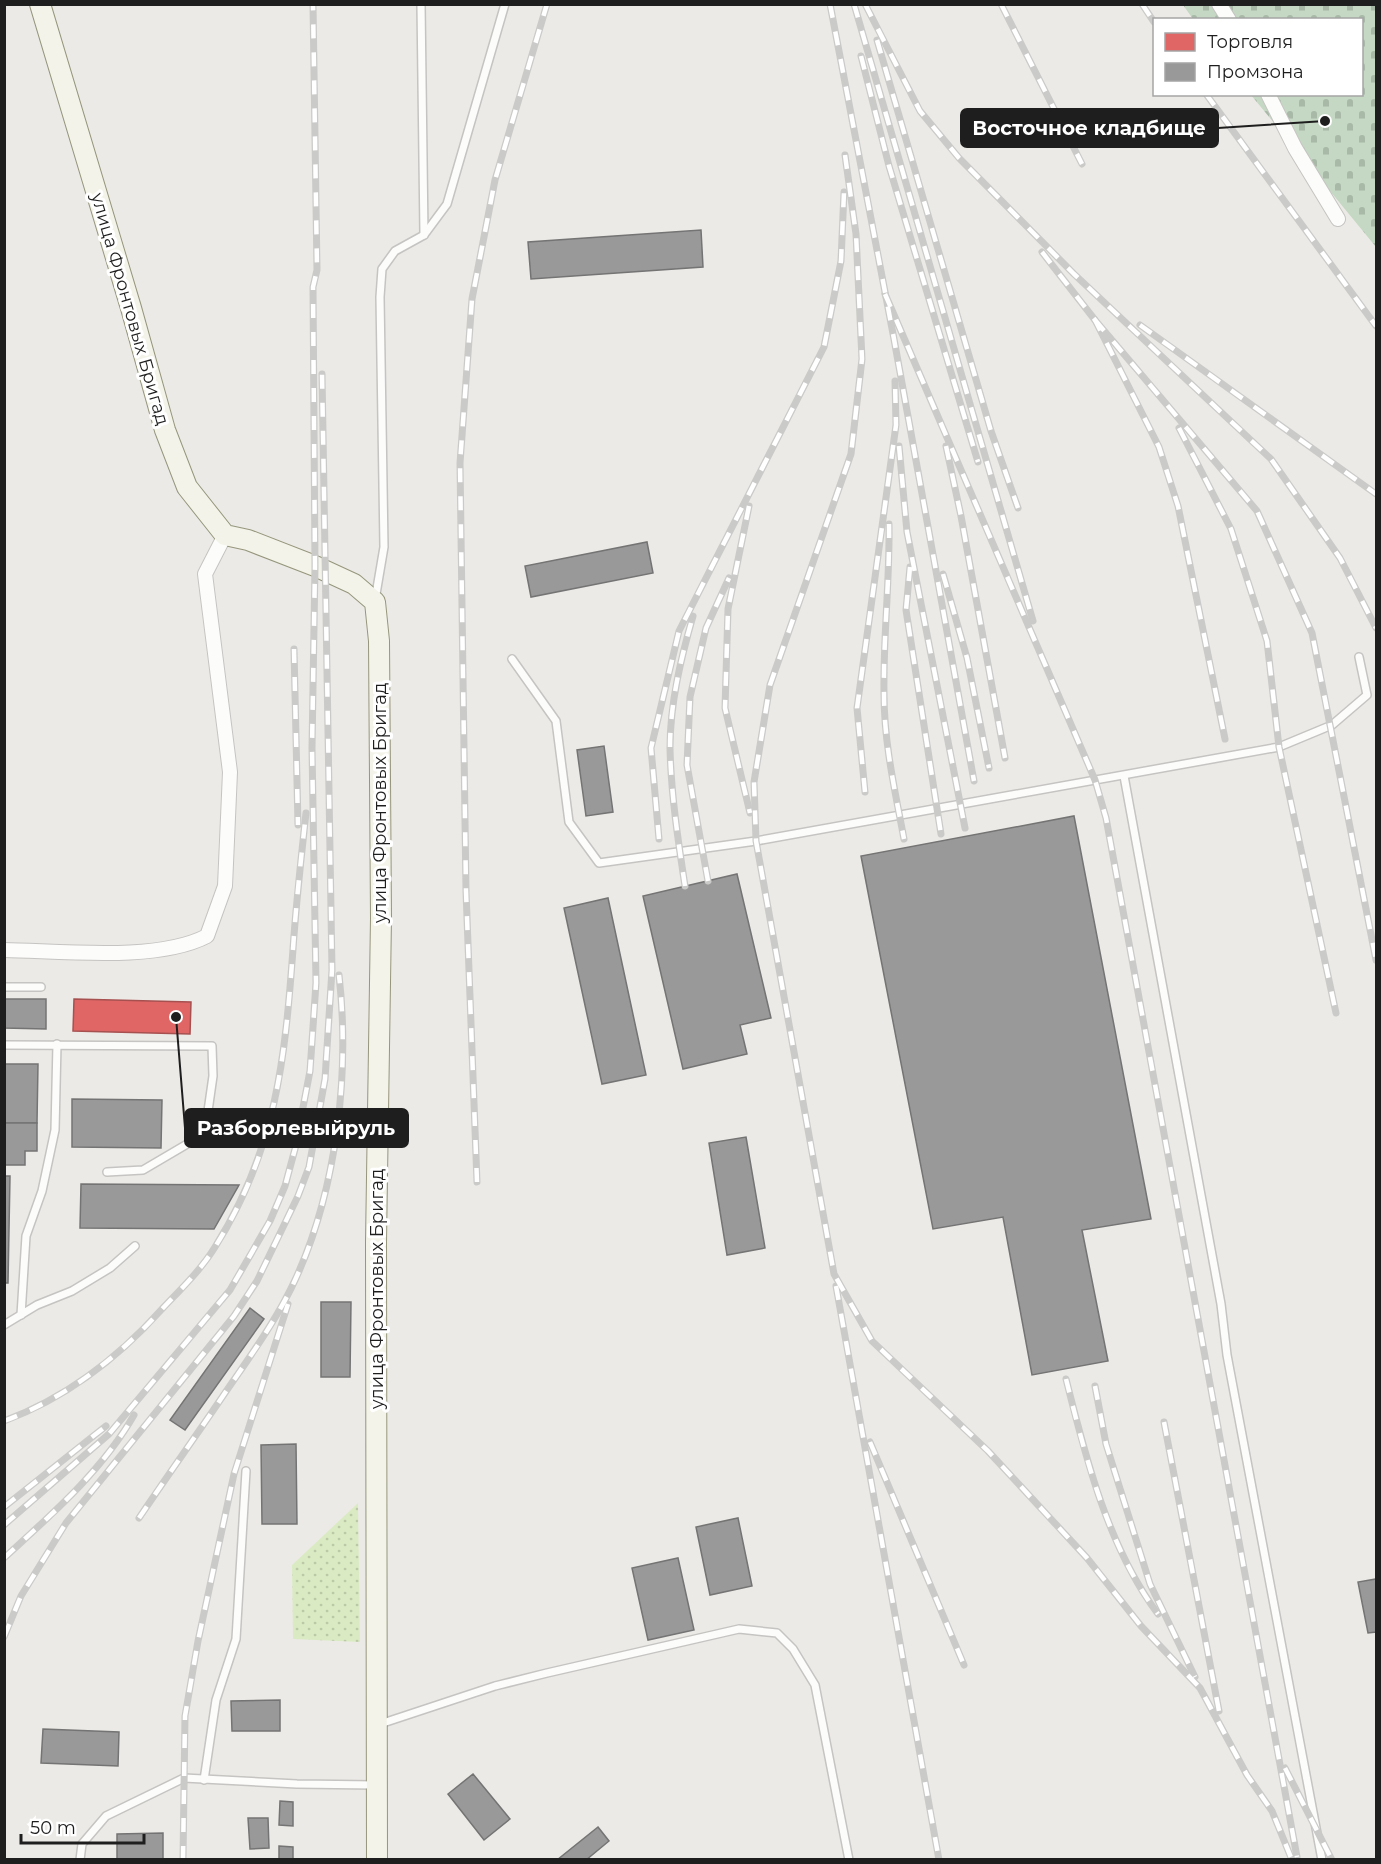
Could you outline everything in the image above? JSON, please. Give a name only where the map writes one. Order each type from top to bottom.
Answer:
[{"type":"main road","name":"улица Фронтовых Бригад","points":[[40,4],[165,430],[187,487],[225,535]]},
{"type":"main road","points":[[225,535],[248,540],[291,556],[354,584],[375,602]]},
{"type":"main road","name":"улица Фронтовых Бригад","points":[[375,602],[379,642],[381,907],[376,1242],[377,1860]]},
{"type":"street","points":[[1219,4],[1228,18]]},
{"type":"street","points":[[1269,96],[1295,148],[1338,219]]},
{"type":"street","points":[[4,950],[159,952],[191,944],[207,936],[225,886],[230,772],[205,574],[225,535]]},
{"type":"lane","points":[[421,4],[424,234]]},
{"type":"lane","points":[[375,602],[384,547],[380,297],[382,269],[395,251],[424,234],[447,204],[505,4]]},
{"type":"lane","points":[[512,659],[556,722],[569,822],[599,863],[756,841],[1279,747],[1332,725],[1368,695],[1359,657]]},
{"type":"lane","points":[[1124,776],[1221,1304],[1229,1366],[1322,1860]]},
{"type":"lane","points":[[4,987],[40,987]]},
{"type":"lane","points":[[21,1315],[26,1236],[44,1183],[55,1130],[57,1044]]},
{"type":"lane","points":[[4,1045],[212,1046],[213,1076],[208,1111],[194,1140],[143,1170],[107,1172]]},
{"type":"lane","points":[[4,1325],[100,1274],[135,1246]]},
{"type":"lane","points":[[204,1780],[216,1700],[236,1639],[246,1471]]},
{"type":"lane","points":[[377,1725],[495,1686],[739,1629],[777,1633],[793,1649],[815,1685],[849,1860]]},
{"type":"lane","points":[[80,1860],[82,1844],[106,1816],[137,1804],[184,1778],[377,1785]]},
{"type":"green space","points":[[1183,5],[1376,5],[1376,247],[1252,96],[1363,96],[1363,18],[1192,18]]},
{"type":"green space","points":[[358,1503],[360,1642],[293,1639],[292,1565]]},
{"type":"building: Торговля","points":[[74,999],[191,1002],[190,1034],[73,1031]]},
{"type":"building: Промзона","points":[[701,230],[703,267],[531,279],[528,242]]},
{"type":"building: Промзона","points":[[647,542],[653,573],[531,597],[525,566]]},
{"type":"building: Промзона","points":[[604,746],[613,812],[586,816],[577,750]]},
{"type":"building: Промзона","points":[[1074,816],[1151,1219],[1082,1230],[1108,1361],[1032,1375],[1003,1217],[933,1229],[861,856]]},
{"type":"building: Промзона","points":[[737,874],[771,1018],[740,1025],[747,1054],[683,1069],[643,896]]},
{"type":"building: Промзона","points":[[608,898],[646,1075],[602,1084],[564,908]]},
{"type":"building: Промзона","points":[[4,999],[46,999],[46,1029],[4,1028]]},
{"type":"building: Промзона","points":[[4,1064],[38,1064],[37,1123],[4,1123]]},
{"type":"building: Промзона","points":[[72,1099],[162,1100],[161,1148],[72,1147]]},
{"type":"building: Промзона","points":[[4,1123],[37,1123],[37,1151],[25,1151],[25,1165],[4,1165]]},
{"type":"building: Промзона","points":[[746,1137],[765,1248],[727,1255],[709,1143]]},
{"type":"building: Промзона","points":[[4,1176],[10,1176],[8,1283],[4,1283]]},
{"type":"building: Промзона","points":[[81,1184],[239,1185],[214,1229],[80,1228]]},
{"type":"building: Промзона","points":[[321,1302],[351,1302],[350,1377],[321,1377]]},
{"type":"building: Промзона","points":[[250,1308],[264,1319],[185,1430],[170,1420]]},
{"type":"building: Промзона","points":[[296,1444],[297,1524],[262,1524],[261,1445]]},
{"type":"building: Промзона","points":[[738,1518],[752,1586],[710,1595],[696,1527]]},
{"type":"building: Промзона","points":[[678,1558],[694,1630],[648,1640],[632,1568]]},
{"type":"building: Промзона","points":[[1376,1579],[1376,1632],[1368,1633],[1358,1582]]},
{"type":"building: Промзона","points":[[280,1700],[280,1731],[232,1731],[231,1701]]},
{"type":"building: Промзона","points":[[43,1729],[119,1732],[118,1766],[41,1763]]},
{"type":"building: Промзона","points":[[473,1774],[510,1819],[484,1840],[448,1794]]},
{"type":"building: Промзона","points":[[280,1801],[293,1802],[293,1826],[279,1825]]},
{"type":"building: Промзона","points":[[248,1818],[268,1818],[269,1848],[250,1849]]},
{"type":"building: Промзона","points":[[598,1827],[609,1841],[586,1860],[557,1860]]},
{"type":"building: Промзона","points":[[163,1833],[163,1860],[117,1860],[117,1834]]},
{"type":"building: Промзона","points":[[279,1846],[293,1847],[293,1860],[279,1860]]},
{"type":"railway","points":[[4,1525],[109,1434],[230,1290],[270,1221],[285,1186],[295,1149],[310,1071],[316,983],[312,748],[315,566],[313,287],[317,270],[313,4]]},
{"type":"railway","points":[[477,1182],[466,891],[460,463],[472,299],[495,180],[547,4]]},
{"type":"railway","points":[[830,4],[894,339],[974,781]]},
{"type":"railway","points":[[854,4],[1033,621]]},
{"type":"railway","points":[[865,4],[920,111],[959,158],[1074,274],[1271,459],[1340,558],[1376,628]]},
{"type":"railway","points":[[1001,4],[1082,164]]},
{"type":"railway","points":[[1142,4],[1153,20]]},
{"type":"railway","points":[[877,40],[991,431],[1018,508]]},
{"type":"railway","points":[[861,56],[889,166],[978,462]]},
{"type":"railway","points":[[1207,96],[1376,326]]},
{"type":"railway","points":[[845,155],[856,234],[862,359],[851,454],[770,685],[754,782],[756,841],[834,1274],[872,1341],[988,1451],[1087,1558],[1141,1626],[1200,1688],[1247,1775],[1272,1811],[1292,1860]]},
{"type":"railway","points":[[659,839],[651,748],[679,631],[824,347],[841,261],[844,192]]},
{"type":"railway","points":[[1042,252],[1095,320],[1159,447],[1178,506],[1225,739]]},
{"type":"railway","points":[[885,294],[1095,780],[1106,818],[1297,1857]]},
{"type":"railway","points":[[1095,320],[1257,511],[1312,633],[1376,960]]},
{"type":"railway","points":[[1140,325],[1376,494]]},
{"type":"railway","points":[[4,1637],[21,1596],[66,1523],[234,1316],[257,1281],[298,1196],[309,1167],[325,1079],[332,970],[322,374]]},
{"type":"railway","points":[[865,792],[857,708],[896,425],[895,381]]},
{"type":"railway","points":[[1179,428],[1231,529],[1267,641],[1279,747],[1336,1013]]},
{"type":"railway","points":[[899,446],[907,532],[965,828]]},
{"type":"railway","points":[[946,446],[1005,758]]},
{"type":"railway","points":[[749,506],[728,609],[725,708],[750,813]]},
{"type":"railway","points":[[889,524],[884,712],[904,839]]},
{"type":"railway","points":[[910,567],[906,610],[941,834]]},
{"type":"railway","points":[[943,574],[967,658],[989,768]]},
{"type":"railway","points":[[708,881],[687,765],[690,697],[706,628],[729,578]]},
{"type":"railway","points":[[685,886],[673,800],[670,731],[677,681],[693,616]]},
{"type":"railway","points":[[294,649],[298,825]]},
{"type":"railway","points":[[4,1421],[27,1412],[70,1388],[128,1344],[203,1264],[236,1211],[252,1175],[264,1139],[281,1066],[306,813]]},
{"type":"railway","points":[[139,1518],[273,1322],[289,1293],[310,1243],[322,1206],[337,1130],[343,1051],[339,975]]},
{"type":"railway","points":[[836,1286],[939,1860]]},
{"type":"railway","points":[[183,1860],[185,1716],[198,1641],[234,1474],[288,1304]]},
{"type":"railway","points":[[1066,1379],[1091,1471],[1112,1531],[1125,1560],[1158,1614]]},
{"type":"railway","points":[[1095,1386],[1106,1444],[1150,1584],[1195,1677]]},
{"type":"railway","points":[[4,1558],[91,1474],[134,1415]]},
{"type":"railway","points":[[1164,1422],[1219,1711]]},
{"type":"railway","points":[[4,1507],[106,1426]]},
{"type":"railway","points":[[870,1442],[964,1665]]},
{"type":"railway","points":[[1285,1768],[1332,1860]]},
{"type":"place","name":"Восточное кладбище","points":[[1325,121]]},
{"type":"place","name":"Разборлевыйруль","points":[[176,1017]]}]
